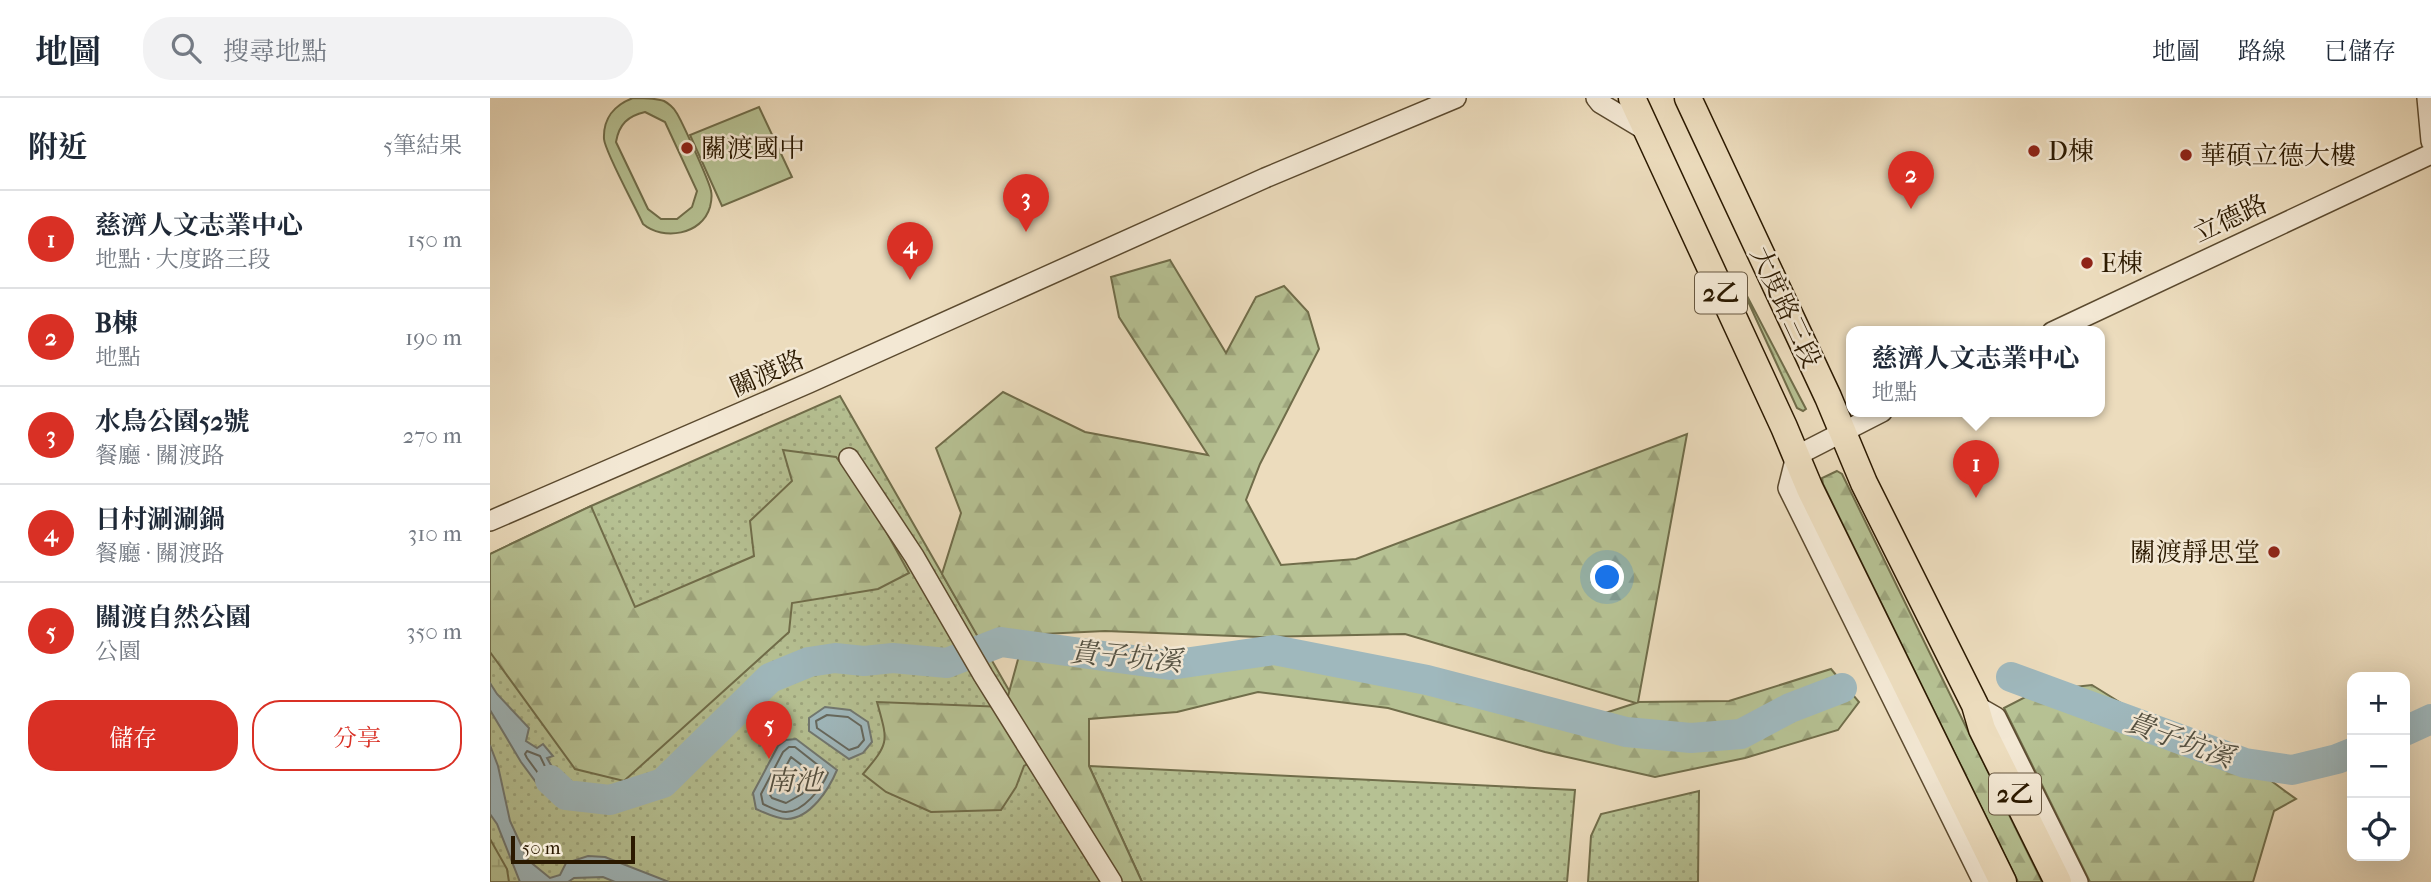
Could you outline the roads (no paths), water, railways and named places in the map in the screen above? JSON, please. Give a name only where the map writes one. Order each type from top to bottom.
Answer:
[{"type":"main road","name":"大度路三段","points":[[1632,98],[1796,456],[1875,642],[1909,711]]},
{"type":"main road","name":"大度路三段","points":[[1688,98],[1843,432],[1864,483],[1975,705]]},
{"type":"main road","name":"2乙","points":[[1975,705],[1982,729],[2058,882]]},
{"type":"main road","name":"2乙","points":[[1909,711],[2003,882]]},
{"type":"street","name":"關渡路","points":[[490,521],[797,388],[1265,178],[1456,98]]},
{"type":"street","points":[[1596,98],[1645,130]]},
{"type":"street","points":[[2427,98],[2431,141]]},
{"type":"street","name":"立德路","points":[[2065,326],[2431,154]]},
{"type":"street","points":[[1796,456],[1872,417]]},
{"type":"street","points":[[849,458],[914,556],[1007,714],[1112,882]]},
{"type":"street","points":[[1975,705],[1996,717],[2078,882]]},
{"type":"street","points":[[1909,711],[1983,882]]},
{"type":"water","points":[[490,683],[529,728],[526,741],[537,748],[543,744],[553,756],[547,758],[559,779],[572,785],[583,798],[572,803],[561,803],[541,789],[521,762],[490,710]]},
{"type":"water","points":[[825,707],[850,710],[868,722],[872,742],[863,753],[849,759],[809,731],[809,718]]},
{"type":"water","name":"南池","points":[[796,739],[837,770],[824,794],[804,814],[787,819],[771,816],[756,809],[753,793],[778,746],[786,740]]},
{"type":"water","points":[[490,745],[498,766],[510,821],[528,860],[550,878],[560,875],[566,863],[588,856],[605,857],[669,882],[615,882],[603,877],[574,878],[568,882],[520,882],[497,824],[490,814]]},
{"type":"waterway","name":"貴子坑溪","points":[[550,780],[566,795],[610,800],[663,783],[770,678],[809,662],[835,658],[864,661],[893,658],[947,663],[1001,642],[1170,665],[1274,650],[1427,680],[1626,732],[1691,738],[1741,734],[1790,708],[1842,688]]},
{"type":"waterway","name":"貴子坑溪","points":[[2011,677],[2245,763],[2292,770],[2347,755]]},
{"type":"waterway","name":"貴子坑溪","points":[[2410,729],[2431,719]]},
{"type":"place","name":"關渡國中","points":[[687,148]]},
{"type":"place","name":"D棟","points":[[2034,151]]},
{"type":"place","name":"華碩立德大樓","points":[[2186,155]]},
{"type":"place","name":"B棟","points":[[1911,209]]},
{"type":"place","name":"水鳥公園52號","points":[[1026,232]]},
{"type":"place","name":"E棟","points":[[2087,263]]},
{"type":"place","name":"日村涮涮鍋","points":[[910,280]]},
{"type":"place","name":"慈濟人文志業中心","points":[[1976,498]]},
{"type":"place","name":"關渡靜思堂","points":[[2274,552]]},
{"type":"place","name":"關渡自然公園","points":[[769,759]]}]
